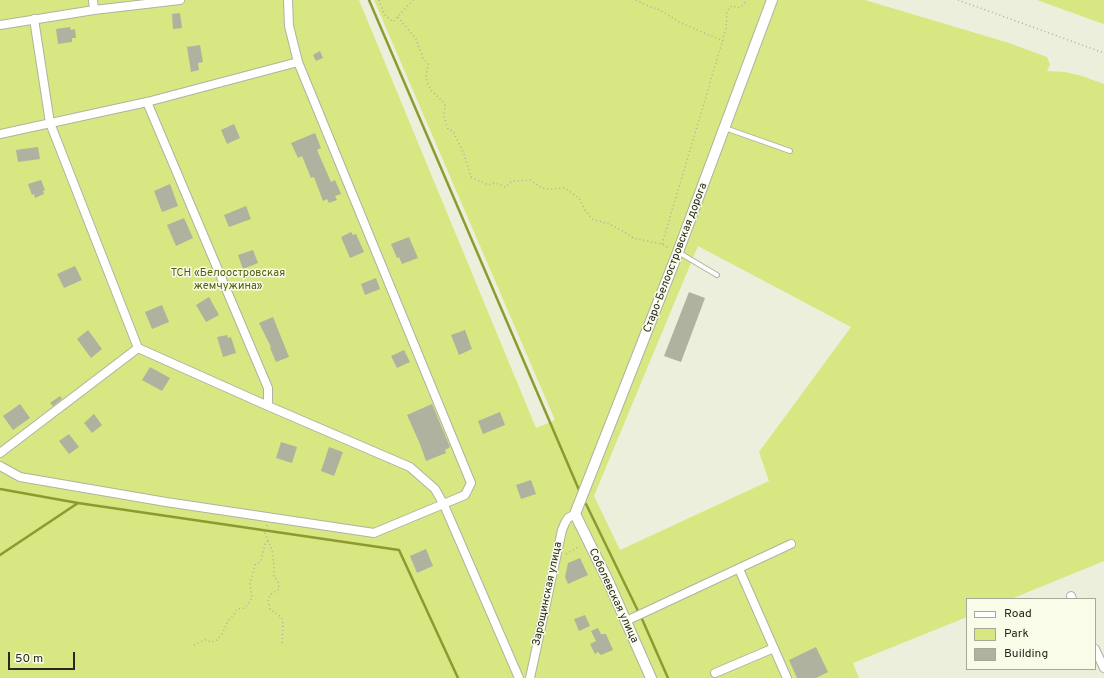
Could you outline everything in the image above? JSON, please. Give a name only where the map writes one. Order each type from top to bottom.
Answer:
[{"type":"street","points":[[93,0],[94,10]]},
{"type":"street","points":[[0,24],[94,10],[180,0]]},
{"type":"street","points":[[0,466],[20,477],[166,502],[374,533],[465,495],[471,484],[298,62],[289,26],[288,0]]},
{"type":"street","name":"Старо-Белоостровская дорога","points":[[575,514],[678,252],[772,0]]},
{"type":"street","points":[[34,19],[50,123],[138,348],[410,467],[435,489],[444,505],[519,678]]},
{"type":"street","points":[[0,134],[147,102],[298,62]]},
{"type":"street","points":[[147,102],[268,388],[268,406]]},
{"type":"street","points":[[0,453],[138,348]]},
{"type":"street","name":"Соболевская улица","points":[[575,514],[626,621],[651,678]]},
{"type":"street","name":"Зарощинская улица","points":[[530,678],[562,530],[564,523],[568,518],[575,514]]},
{"type":"street","points":[[626,621],[791,544]]},
{"type":"street","points":[[739,569],[787,678]]},
{"type":"street","points":[[715,674],[774,648]]},
{"type":"street","points":[[1096,651],[1104,668]]},
{"type":"lane","points":[[724,128],[790,151]]},
{"type":"lane","points":[[678,252],[717,275]]},
{"type":"path","points":[[379,0],[384,14],[393,22],[413,0]]},
{"type":"path","points":[[636,0],[650,8],[658,9],[681,23],[723,41]]},
{"type":"path","points":[[662,244],[723,41],[726,29],[727,11],[732,6],[738,8],[742,6],[747,0]]},
{"type":"path","points":[[958,0],[1104,53]]},
{"type":"path","points":[[398,17],[416,39],[423,58],[428,64],[426,77],[428,84],[431,90],[445,104],[444,117],[448,129],[453,132],[464,154],[471,177],[488,185],[495,183],[506,186],[508,183],[514,181],[530,180],[542,188],[565,188],[579,198],[585,210],[592,219],[609,224],[633,238],[662,244],[678,252]]},
{"type":"path","points":[[266,527],[265,533],[273,557],[274,577],[278,581],[279,589],[270,595],[268,604],[270,609],[281,617],[283,621],[282,646]]},
{"type":"path","points":[[194,645],[205,640],[211,642],[217,640],[237,609],[245,608],[250,601],[252,598],[250,584],[256,565],[261,561],[265,544],[268,541]]},
{"type":"path","points":[[565,554],[589,542]]},
{"type":"green space","name":"ТСН «Белоостровская жемчужина»","points":[[0,0],[359,0],[536,428],[555,420],[374,0],[865,0],[1009,43],[1047,57],[1050,65],[1047,71],[1065,72],[1104,84],[1104,561],[1013,598],[966,598],[966,617],[853,663],[859,678],[0,678]],"holes":[[[698,246],[851,327],[759,452],[769,481],[620,550],[594,496]]]},
{"type":"green space","points":[[1037,0],[1104,0],[1104,24],[1095,21]]},
{"type":"building","points":[[180,13],[182,28],[173,29],[172,14]]},
{"type":"building","points":[[70,27],[71,30],[75,29],[76,38],[72,38],[72,42],[58,44],[56,29]]},
{"type":"building","points":[[200,45],[203,62],[198,63],[199,70],[191,72],[187,47]]},
{"type":"building","points":[[320,51],[323,58],[316,61],[313,55]]},
{"type":"building","points":[[234,124],[240,138],[227,144],[221,130]]},
{"type":"building","points":[[315,133],[321,148],[317,150],[331,182],[335,180],[341,194],[335,196],[337,200],[329,203],[327,199],[323,201],[314,177],[311,178],[302,156],[298,158],[291,143]]},
{"type":"building","points":[[38,147],[40,159],[18,162],[16,150]]},
{"type":"building","points":[[41,180],[45,190],[43,191],[44,194],[35,198],[34,194],[32,195],[28,184]]},
{"type":"building","points":[[170,184],[178,206],[162,212],[154,191]]},
{"type":"building","points":[[246,206],[251,219],[229,227],[224,215]]},
{"type":"building","points":[[184,218],[193,238],[176,246],[167,225]]},
{"type":"building","points":[[351,232],[353,235],[356,234],[364,252],[350,258],[341,237]]},
{"type":"building","points":[[409,237],[418,258],[402,264],[399,257],[397,258],[391,244]]},
{"type":"building","points":[[253,250],[258,263],[243,269],[238,255]]},
{"type":"building","points":[[75,266],[82,280],[64,288],[57,274]]},
{"type":"building","points":[[376,278],[380,289],[365,295],[361,284]]},
{"type":"building","points":[[689,292],[705,298],[681,362],[664,356]]},
{"type":"building","points":[[209,297],[219,315],[206,322],[196,305]]},
{"type":"building","points":[[162,305],[169,322],[152,329],[145,312]]},
{"type":"building","points":[[273,317],[289,357],[276,362],[270,348],[271,347],[259,323]]},
{"type":"building","points":[[88,330],[102,349],[91,358],[77,339]]},
{"type":"building","points":[[465,330],[472,349],[459,355],[451,335]]},
{"type":"building","points":[[227,335],[228,338],[231,337],[236,353],[223,357],[217,337]]},
{"type":"building","points":[[404,350],[410,362],[397,368],[391,356]]},
{"type":"building","points":[[150,367],[170,378],[162,391],[142,380]]},
{"type":"building","points":[[60,396],[62,399],[53,406],[50,403]]},
{"type":"building","points":[[20,404],[30,418],[13,430],[3,416]]},
{"type":"building","points":[[432,404],[450,447],[445,450],[446,453],[426,461],[407,415]]},
{"type":"building","points":[[500,412],[505,425],[483,434],[478,421]]},
{"type":"building","points":[[94,414],[102,425],[92,433],[84,423]]},
{"type":"building","points":[[69,434],[79,447],[69,454],[59,441]]},
{"type":"building","points":[[281,442],[297,447],[292,463],[276,458]]},
{"type":"building","points":[[329,447],[343,452],[334,476],[321,471]]},
{"type":"building","points":[[531,480],[536,494],[521,499],[516,485]]},
{"type":"building","points":[[426,549],[433,566],[417,573],[410,556]]},
{"type":"building","points":[[580,558],[588,575],[568,584],[565,577],[568,563]]},
{"type":"building","points":[[585,615],[590,626],[579,631],[574,619]]},
{"type":"building","points":[[598,628],[601,634],[606,634],[613,650],[601,655],[598,652],[595,654],[590,644],[596,641],[591,631]]},
{"type":"building","points":[[816,647],[828,672],[816,678],[797,678],[789,660]]},
{"type":"waterway","points":[[369,0],[579,490]]},
{"type":"waterway","points":[[0,489],[78,503],[399,550],[458,678]]},
{"type":"waterway","points":[[0,555],[78,503]]},
{"type":"waterway","points":[[586,504],[638,611]]},
{"type":"waterway","points":[[642,619],[668,678]]}]
